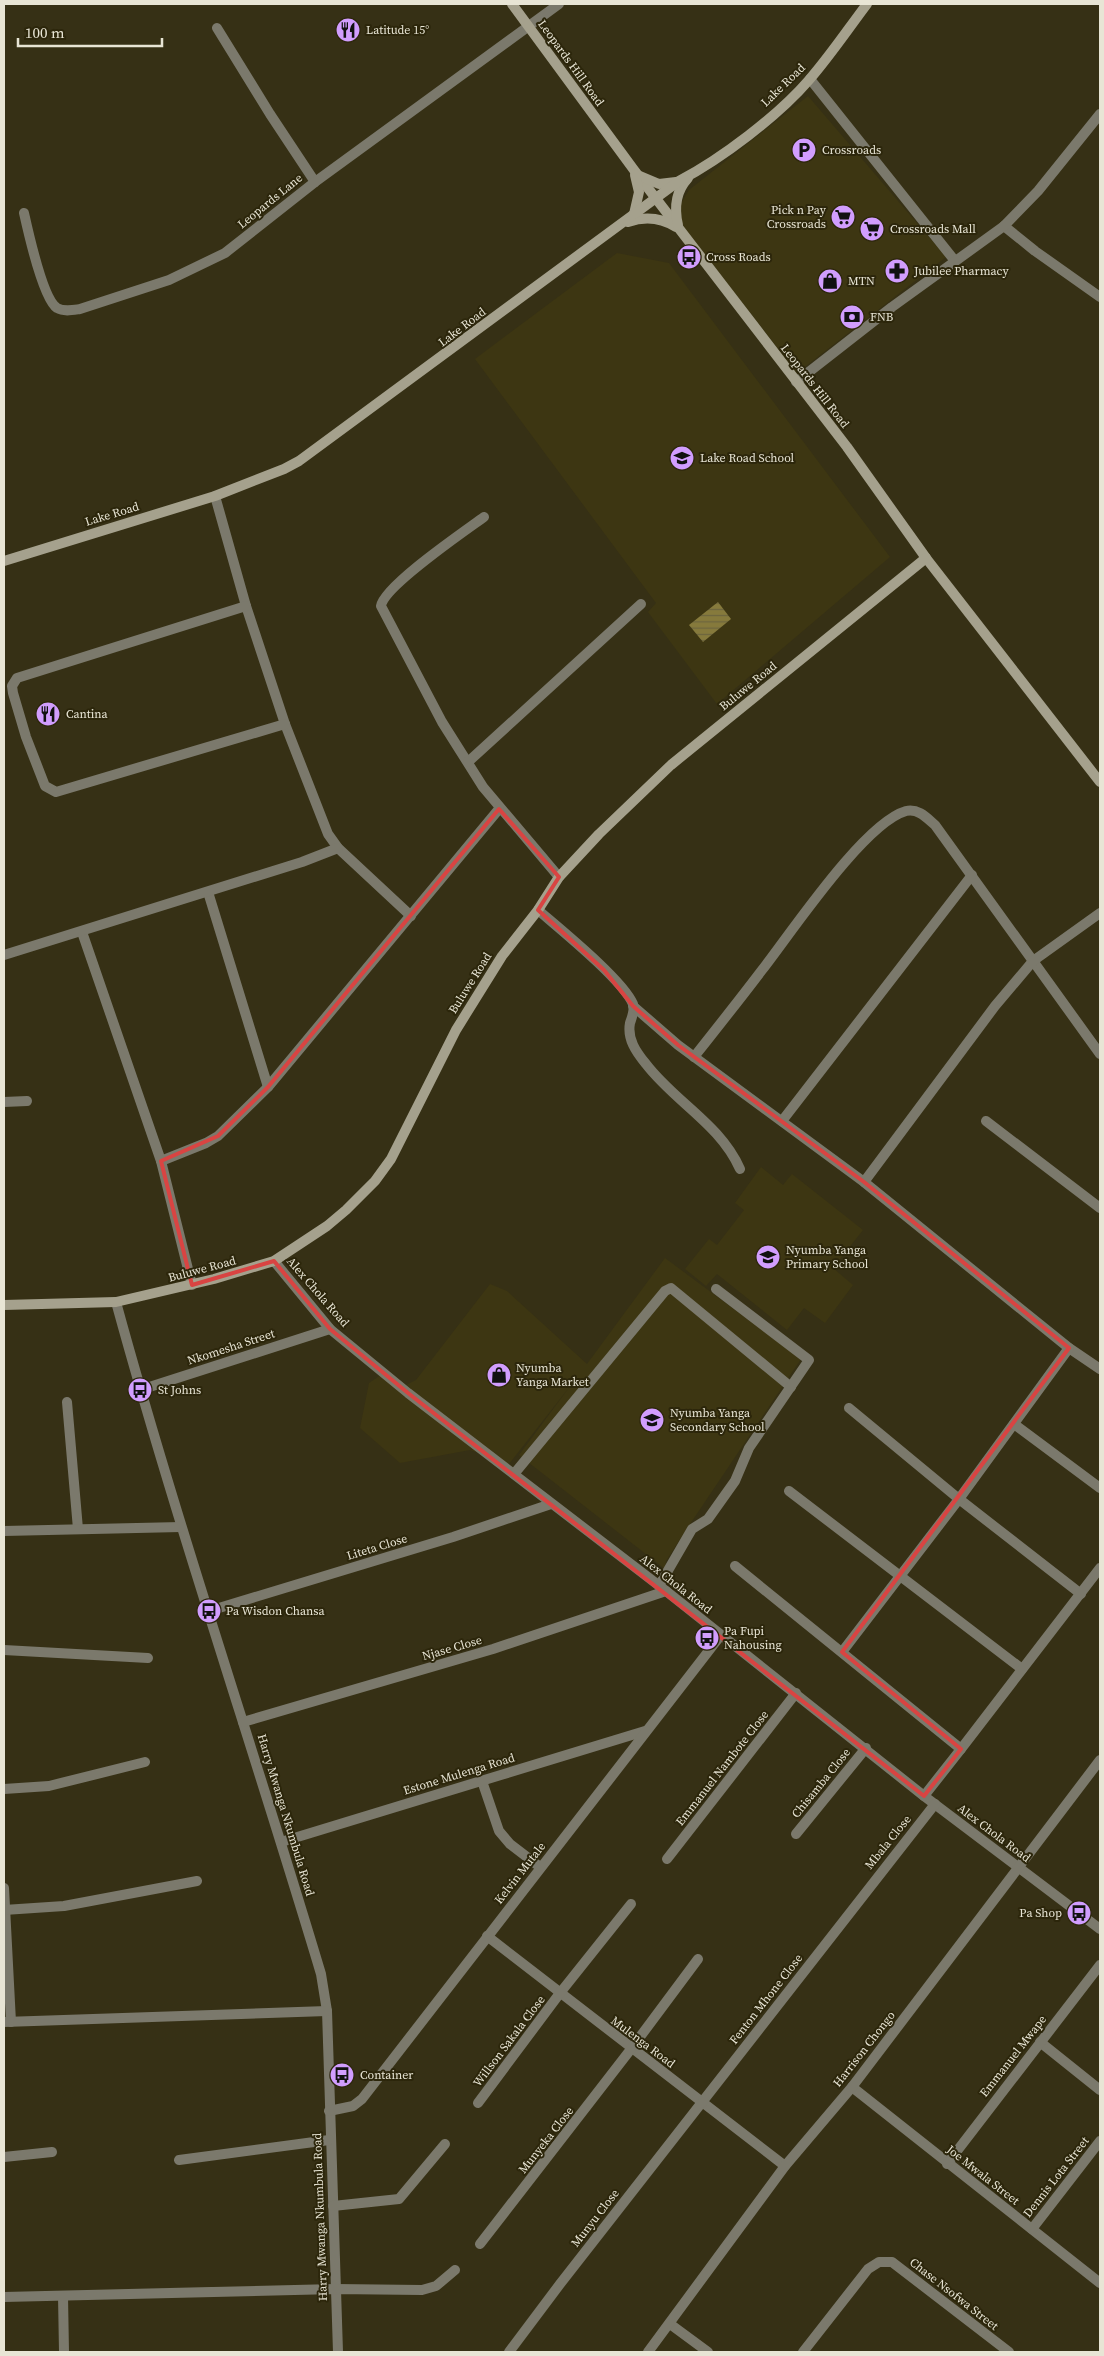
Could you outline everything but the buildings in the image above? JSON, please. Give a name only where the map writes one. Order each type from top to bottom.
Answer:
[{"type":"main road","name":"Leopards Hill Road","points":[[512,4],[634,170],[847,447],[926,558],[1100,782]]},
{"type":"main road","name":"Lake Road","points":[[4,561],[215,496],[284,469],[322,446],[679,181],[694,173],[743,138],[810,79],[867,4]]},
{"type":"main road","points":[[634,170],[649,182],[664,184],[679,181]]},
{"type":"main road","points":[[633,215],[639,192],[634,170]]},
{"type":"main road","points":[[679,228],[676,214],[677,199],[683,184],[694,173]]},
{"type":"main road","points":[[622,224],[645,218],[657,218],[679,228]]},
{"type":"main road","name":"Buluwe Road","points":[[4,1305],[116,1302],[192,1285],[274,1261],[334,1220],[375,1181],[391,1159],[456,1030],[502,956],[538,910],[559,877],[599,834],[671,765],[926,558]]},
{"type":"street","name":"Leopards Lane","points":[[24,213],[31,246],[50,301],[58,308],[67,310],[80,308],[169,280],[200,267],[225,253],[315,182],[559,4]]},
{"type":"street","points":[[216,28],[315,182]]},
{"type":"street","points":[[810,79],[955,261]]},
{"type":"street","points":[[796,382],[1004,226],[1038,191],[1100,114]]},
{"type":"street","points":[[1004,226],[1035,251],[1100,297]]},
{"type":"street","points":[[215,496],[246,606],[285,724],[328,834],[338,848],[410,916]]},
{"type":"street","points":[[484,517],[428,558],[384,598],[381,606],[442,722],[482,787],[559,877]]},
{"type":"street","points":[[468,762],[641,604]]},
{"type":"street","points":[[246,606],[17,678],[12,686],[13,693],[26,737],[45,786],[49,790],[56,792],[285,724]]},
{"type":"street","points":[[161,1161],[206,1143],[218,1136],[268,1086],[499,808]]},
{"type":"street","points":[[694,1057],[848,859],[891,818],[914,810],[925,816],[935,825],[1100,1054]]},
{"type":"street","points":[[4,955],[208,892],[338,848]]},
{"type":"street","points":[[782,1121],[972,875]]},
{"type":"street","points":[[208,892],[268,1086]]},
{"type":"street","points":[[538,910],[604,970],[633,1006],[694,1057],[864,1182],[1069,1348],[1100,1370]]},
{"type":"street","points":[[864,1182],[995,1006],[1033,961],[1100,913]]},
{"type":"street","points":[[82,932],[161,1161],[192,1285]]},
{"type":"street","points":[[633,1006],[629,1033],[637,1051],[657,1076],[719,1135],[734,1155],[740,1168]]},
{"type":"street","points":[[4,1102],[27,1100]]},
{"type":"street","points":[[986,1121],[1100,1208]]},
{"type":"street","name":"Alex Chola Road","points":[[274,1261],[330,1329],[408,1393],[663,1588],[924,1796],[1100,1929]]},
{"type":"street","points":[[514,1474],[665,1290],[671,1288],[791,1386]]},
{"type":"street","points":[[663,1588],[692,1529],[708,1519],[735,1481],[749,1448],[809,1360],[716,1289]]},
{"type":"street","name":"Harry Mwanga Nkumbula Road","points":[[116,1302],[181,1527],[209,1611],[321,1974],[327,2011],[328,2111],[338,2352]]},
{"type":"street","name":"Nkomesha Street","points":[[140,1390],[330,1329]]},
{"type":"street","points":[[842,1652],[898,1576],[959,1499],[1069,1348]]},
{"type":"street","points":[[67,1402],[78,1529]]},
{"type":"street","points":[[849,1408],[959,1499],[1081,1594]]},
{"type":"street","points":[[1014,1424],[1100,1488]]},
{"type":"street","points":[[789,1491],[1022,1669]]},
{"type":"street","name":"Liteta Close","points":[[209,1611],[454,1537],[551,1504]]},
{"type":"street","points":[[4,1531],[181,1527]]},
{"type":"street","points":[[734,1566],[961,1749]]},
{"type":"street","points":[[924,1796],[1100,1568]]},
{"type":"street","name":"Njase Close","points":[[243,1722],[493,1649],[663,1588]]},
{"type":"street","name":"Kelvin Mutale","points":[[328,2111],[353,2106],[362,2099],[721,1635]]},
{"type":"street","points":[[4,1650],[148,1658]]},
{"type":"street","name":"Emmanuel Nambote Close","points":[[667,1859],[796,1693]]},
{"type":"street","name":"Estone Mulenga Road","points":[[281,1842],[645,1731]]},
{"type":"street","name":"Chisamba Close","points":[[796,1834],[866,1748]]},
{"type":"street","name":"Harrison Chongo","points":[[648,2352],[785,2166],[852,2087],[1100,1760]]},
{"type":"street","points":[[4,1789],[50,1786],[145,1762]]},
{"type":"street","points":[[482,1780],[499,1831],[510,1844],[540,1867]]},
{"type":"street","name":"Mbala Close","points":[[850,1911],[935,1804]]},
{"type":"street","points":[[4,1910],[64,1906],[197,1881]]},
{"type":"street","points":[[4,1888],[8,2022],[327,2011]]},
{"type":"street","name":"Willson Sakala Close","points":[[478,2103],[560,1993],[631,1904]]},
{"type":"street","name":"Fenton Mhone Close","points":[[702,2101],[850,1911]]},
{"type":"street","name":"Mulenga Road","points":[[487,1936],[785,2166]]},
{"type":"street","name":"Munyeka Close","points":[[480,2244],[698,1959]]},
{"type":"street","name":"Emmanuel Mwape","points":[[947,2164],[1100,1965]]},
{"type":"street","points":[[1040,2042],[1100,2090]]},
{"type":"street","name":"Joe Mwala Street","points":[[852,2087],[947,2164],[1100,2283]]},
{"type":"street","name":"Munyu Close","points":[[510,2352],[560,2284],[702,2101]]},
{"type":"street","points":[[179,2160],[329,2140]]},
{"type":"street","points":[[332,2206],[399,2199],[445,2144]]},
{"type":"street","name":"Dennis Lota Street","points":[[1032,2229],[1098,2147]]},
{"type":"street","points":[[4,2157],[52,2152]]},
{"type":"street","name":"Chase Nsofwa Street","points":[[803,2352],[868,2269],[879,2262],[892,2262],[1009,2352]]},
{"type":"street","points":[[4,2298],[335,2288],[422,2290],[436,2286],[455,2270]]},
{"type":"street","points":[[63,2296],[64,2352]]},
{"type":"street","points":[[670,2324],[708,2352]]},
{"type":"highlighted area","points":[[499,809],[559,877],[538,910],[604,970],[633,1006],[678,1045],[864,1182],[1069,1348],[842,1652],[961,1749],[924,1796],[408,1393],[330,1329],[274,1261],[192,1285],[161,1161],[218,1136],[268,1087]]},
{"type":"shaded area","name":"Crossroads","points":[[808,96],[946,257],[797,373],[678,220],[680,205],[689,190]]},
{"type":"shaded area","name":"Lake Road School","points":[[617,253],[669,263],[890,557],[717,704],[648,612],[656,603],[475,359]]},
{"type":"shaded area","points":[[718,602],[731,619],[703,642],[689,625]]},
{"type":"shaded area","name":"Nyumba Yanga Primary School","points":[[761,1167],[783,1185],[792,1174],[863,1230],[833,1268],[853,1285],[825,1323],[804,1308],[787,1330],[717,1274],[706,1286],[685,1269],[709,1239],[717,1245],[744,1210],[735,1203]]},
{"type":"shaded area","name":"Nyumba Yanga Secondary School","points":[[665,1258],[801,1359],[682,1536],[666,1561],[665,1569],[519,1455],[571,1385],[509,1464],[470,1450],[400,1463],[360,1428],[369,1383],[387,1371],[406,1385],[416,1380],[490,1284],[507,1291],[587,1364]]},
{"type":"place","name":"Latitude 15°","points":[[348,30]]},
{"type":"place","name":"Crossroads","points":[[804,150]]},
{"type":"place","name":"Pick n Pay Crossroads","points":[[843,217]]},
{"type":"place","name":"Crossroads Mall","points":[[872,229]]},
{"type":"place","name":"Cross Roads","points":[[689,257]]},
{"type":"place","name":"Jubilee Pharmacy","points":[[897,271]]},
{"type":"place","name":"MTN","points":[[830,281]]},
{"type":"place","name":"FNB","points":[[852,317]]},
{"type":"place","name":"Lake Road School","points":[[682,458]]},
{"type":"place","name":"Cantina","points":[[48,714]]},
{"type":"place","name":"Nyumba Yanga Primary School","points":[[768,1257]]},
{"type":"place","name":"Nyumba Yanga Market","points":[[499,1375]]},
{"type":"place","name":"St Johns","points":[[140,1390]]},
{"type":"place","name":"Nyumba Yanga Secondary School","points":[[652,1420]]},
{"type":"place","name":"Pa Wisdon Chansa","points":[[209,1611]]},
{"type":"place","name":"Pa Fupi Nahousing","points":[[707,1638]]},
{"type":"place","name":"Pa Shop","points":[[1079,1913]]},
{"type":"place","name":"Container","points":[[342,2075]]}]
